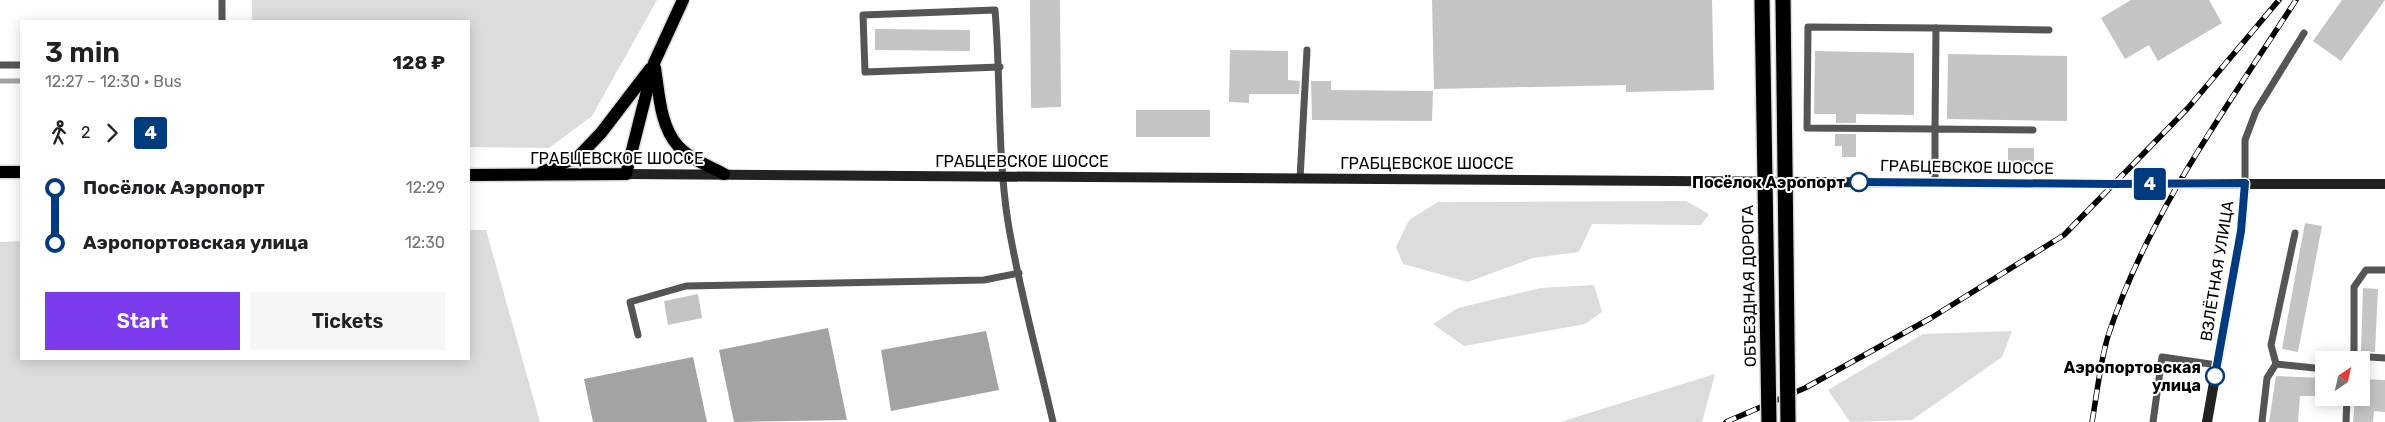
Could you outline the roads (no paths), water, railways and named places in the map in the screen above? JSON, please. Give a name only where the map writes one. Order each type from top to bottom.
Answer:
[{"type":"highway","name":"ОБЪЕЗДНАЯ ДОРОГА","points":[[1762,0],[1768,422]]},
{"type":"highway","points":[[1783,0],[1788,422]]},
{"type":"main road","points":[[626,174],[654,63],[683,0]]},
{"type":"main road","points":[[654,63],[666,125],[677,145],[688,154],[724,174]]},
{"type":"main road","points":[[535,175],[578,157],[602,134],[654,63]]},
{"type":"main road","points":[[0,172],[20,172]]},
{"type":"main road","name":"ГРАБЦЕВСКОЕ ШОССЕ","points":[[470,175],[724,174],[1934,183],[2385,184]]},
{"type":"main road","name":"ВЗЛЁТНАЯ УЛИЦА","points":[[2207,422],[2241,231],[2245,183]]},
{"type":"lane","points":[[222,0],[222,20]]},
{"type":"lane","points":[[1000,67],[864,72],[863,15],[995,10],[1000,67],[1003,177],[1008,222],[1053,422]]},
{"type":"lane","points":[[2033,130],[1807,128],[1808,27],[2049,30]]},
{"type":"lane","points":[[1934,183],[1936,28]]},
{"type":"lane","points":[[2245,183],[2245,140],[2256,111],[2304,33]]},
{"type":"lane","points":[[1300,179],[1307,50]]},
{"type":"lane","points":[[0,65],[20,66]]},
{"type":"lane","points":[[2262,422],[2267,378],[2276,364],[2271,345],[2295,233]]},
{"type":"lane","points":[[2353,351],[2354,288],[2366,270],[2385,270]]},
{"type":"lane","points":[[638,336],[630,302],[686,286],[984,280],[1019,273]]},
{"type":"lane","points":[[2153,422],[2162,357],[2217,365]]},
{"type":"lane","points":[[2370,358],[2385,358]]},
{"type":"lane","points":[[2276,364],[2315,368]]},
{"type":"lane","points":[[2346,422],[2347,406]]},
{"type":"waterway","points":[[0,81],[20,81]]},
{"type":"railway","points":[[1726,422],[1805,388],[1931,318],[2064,235],[2188,108],[2279,0]]},
{"type":"railway","points":[[2092,422],[2108,336],[2125,291],[2145,247],[2191,162],[2296,0]]},
{"type":"place","name":"Посёлок Аэропорт","points":[[1859,182]]},
{"type":"place","name":"Аэропортовская улица","points":[[2215,376]]}]
